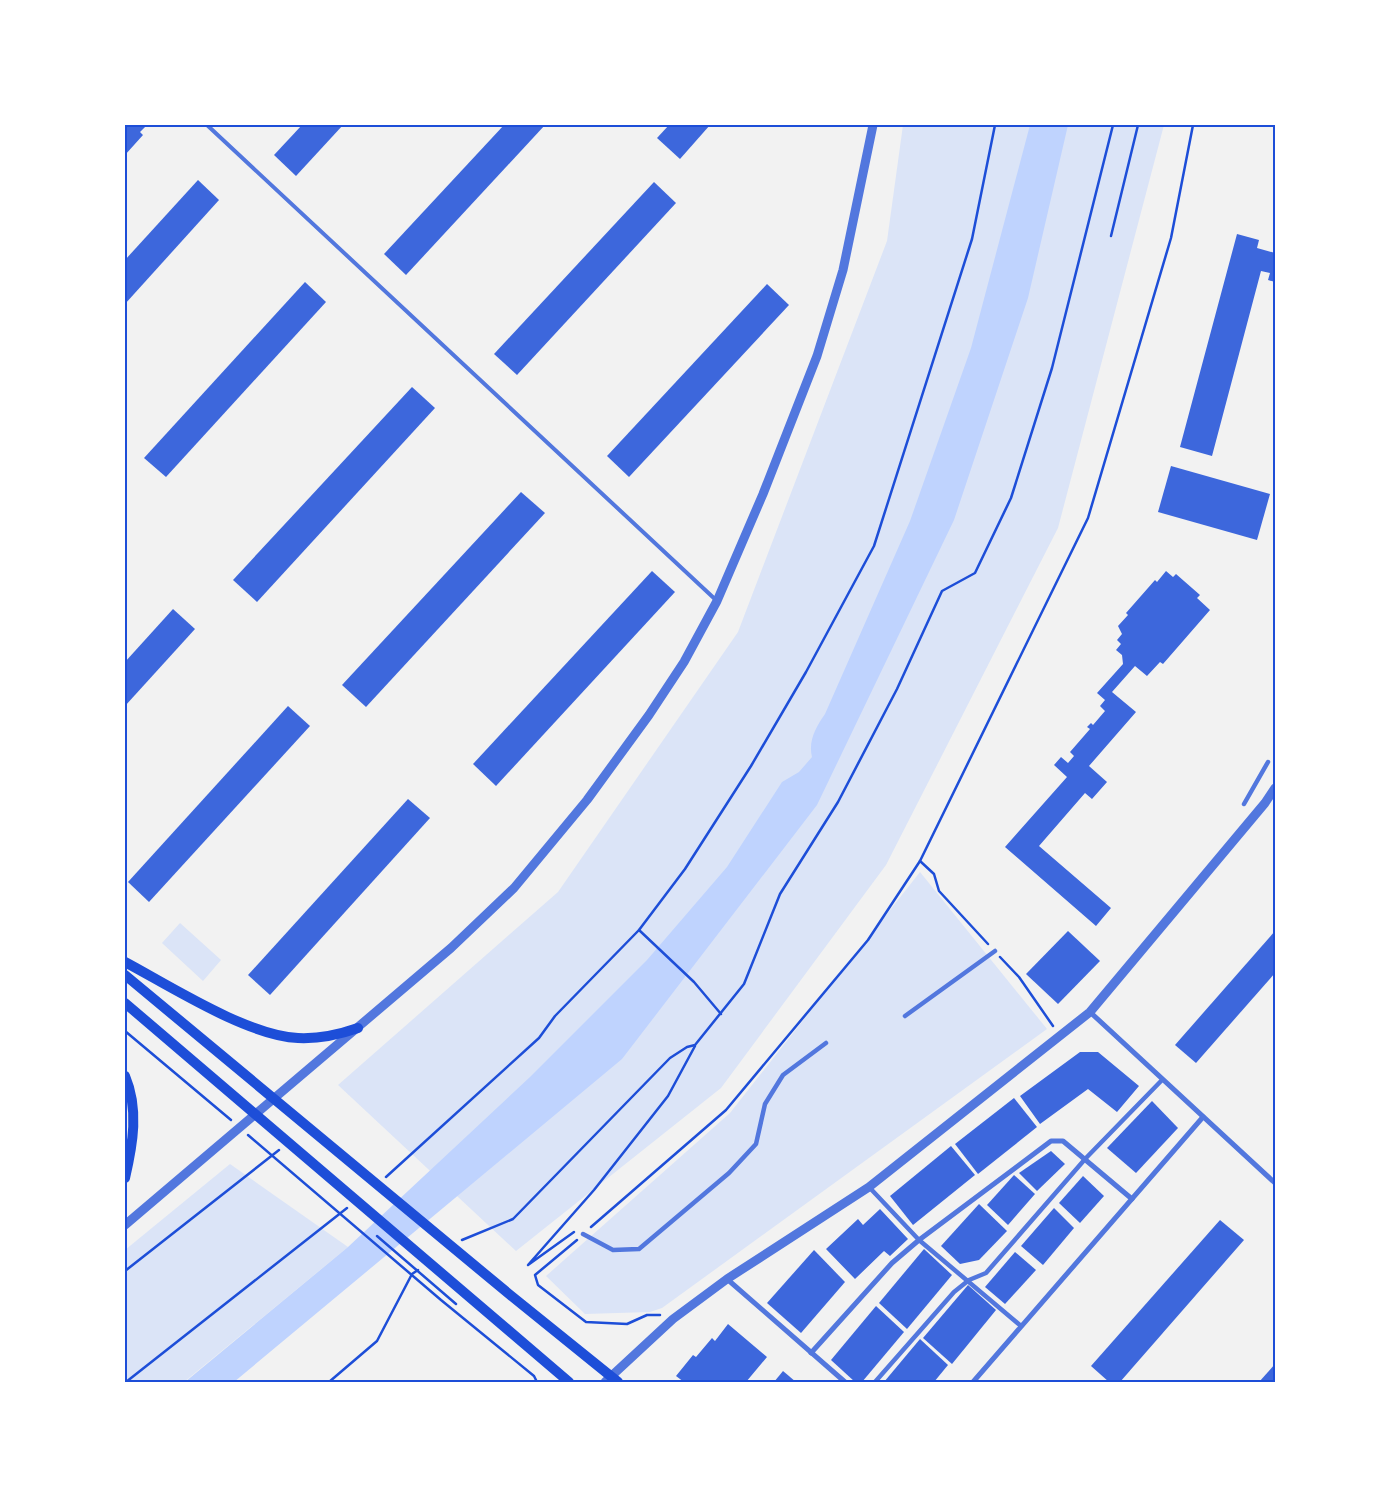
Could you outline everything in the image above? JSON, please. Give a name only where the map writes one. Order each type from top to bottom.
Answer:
[{"type":"main road","points":[[125,962],[212,1008],[272,1034],[297,1038],[322,1038],[358,1028]]},
{"type":"main road","points":[[125,975],[612,1380]]},
{"type":"main road","points":[[125,1002],[569,1382]]},
{"type":"main road","points":[[125,1076],[134,1112],[132,1147],[125,1178]]},
{"type":"street","points":[[125,1225],[451,948],[514,888],[587,800],[650,715],[684,662],[717,601],[764,494],[817,356],[843,270],[873,125]]},
{"type":"street","points":[[1244,804],[1268,762]]},
{"type":"street","points":[[612,1380],[673,1319],[727,1279],[869,1187],[1090,1012],[1265,803],[1275,788]]},
{"type":"street","points":[[905,1016],[995,951]]},
{"type":"street","points":[[1090,1012],[1275,1183]]},
{"type":"street","points":[[585,1232],[613,1250],[639,1250],[730,1173],[756,1144],[765,1104],[783,1075],[826,1043]]},
{"type":"street","points":[[875,1382],[954,1292],[969,1280],[986,1273],[1086,1158],[1162,1080]]},
{"type":"street","points":[[972,1382],[1203,1117]]},
{"type":"street","points":[[811,1353],[892,1263],[919,1240],[1051,1141],[1063,1141],[1086,1158],[1132,1199]]},
{"type":"street","points":[[869,1187],[919,1240],[969,1280],[1021,1326]]},
{"type":"street","points":[[727,1279],[845,1382]]},
{"type":"lane","points":[[207,125],[717,601]]},
{"type":"path","points":[[381,1181],[539,1038],[555,1016],[640,930],[685,869],[751,766],[806,672],[874,546],[972,239],[995,125]]},
{"type":"path","points":[[578,1228],[528,1264],[594,1190],[668,1096],[695,1045],[744,984],[780,894],[838,802],[898,689],[942,591],[975,573],[1011,498],[1052,368],[1113,125]]},
{"type":"path","points":[[1112,236],[1138,125]]},
{"type":"path","points":[[673,1319],[658,1315],[646,1315],[627,1324],[586,1322],[538,1285],[534,1275],[726,1110],[868,940],[920,861],[1088,518],[1172,238],[1193,125]]},
{"type":"path","points":[[920,861],[934,874],[939,891],[1019,977],[1054,1027]]},
{"type":"path","points":[[640,930],[694,982],[721,1014]]},
{"type":"path","points":[[125,1031],[233,1122]]},
{"type":"path","points":[[459,1242],[512,1219],[670,1058],[687,1047],[695,1045]]},
{"type":"path","points":[[248,1135],[441,1300],[534,1376],[537,1382]]},
{"type":"path","points":[[125,1271],[289,1142]]},
{"type":"path","points":[[126,1382],[350,1206]]},
{"type":"path","points":[[586,1223],[591,1227]]},
{"type":"path","points":[[329,1382],[377,1341],[412,1274],[420,1268]]},
{"type":"shaded area","points":[[903,125],[1164,125],[1058,528],[886,865],[721,1088],[516,1251],[338,1085],[558,892],[738,632],[887,241]]},
{"type":"shaded area","points":[[920,872],[1047,1029],[662,1308],[650,1312],[585,1314],[546,1276],[730,1113]]},
{"type":"shaded area","points":[[180,923],[221,960],[203,981],[162,943]]},
{"type":"shaded area","points":[[230,1164],[348,1247],[184,1382],[125,1382],[125,1250]]},
{"type":"water","points":[[1030,125],[1068,125],[1028,298],[954,520],[817,805],[622,1059],[234,1382],[185,1382],[348,1247],[530,1077],[647,960],[727,867],[782,782],[799,772],[812,757],[811,745],[814,734],[825,714],[910,521],[971,348]]},
{"type":"building","points":[[125,125],[147,125],[140,132],[143,135],[125,155]]},
{"type":"building","points":[[302,125],[343,125],[296,176],[274,155]]},
{"type":"building","points":[[504,125],[545,125],[406,275],[384,254]]},
{"type":"building","points":[[669,125],[710,125],[680,159],[657,138]]},
{"type":"building","points":[[198,180],[219,200],[125,304],[125,260]]},
{"type":"building","points":[[654,182],[676,203],[517,375],[494,354]]},
{"type":"building","points":[[1237,234],[1259,240],[1257,248],[1275,253],[1275,282],[1268,280],[1270,273],[1261,271],[1212,456],[1180,447]]},
{"type":"building","points":[[305,282],[326,302],[166,477],[144,458]]},
{"type":"building","points":[[767,284],[789,305],[629,477],[607,456]]},
{"type":"building","points":[[412,387],[435,408],[257,602],[233,580]]},
{"type":"building","points":[[1171,466],[1270,494],[1257,540],[1158,512]]},
{"type":"building","points":[[521,492],[545,513],[366,707],[342,685]]},
{"type":"building","points":[[652,571],[675,592],[496,786],[473,764]]},
{"type":"building","points":[[1166,571],[1173,577],[1176,574],[1200,595],[1197,598],[1210,610],[1163,664],[1160,662],[1147,676],[1135,666],[1112,692],[1136,712],[1089,766],[1107,782],[1092,799],[1085,793],[1039,846],[1111,908],[1096,926],[1005,847],[1067,777],[1054,765],[1061,757],[1068,763],[1074,756],[1070,752],[1090,729],[1087,727],[1091,723],[1093,725],[1105,711],[1100,706],[1105,700],[1097,693],[1123,664],[1122,655],[1116,650],[1121,644],[1117,640],[1122,634],[1118,626],[1128,615],[1126,613],[1155,580],[1157,582]]},
{"type":"building","points":[[173,609],[195,629],[125,706],[125,662]]},
{"type":"building","points":[[288,706],[310,726],[149,902],[128,882]]},
{"type":"building","points":[[408,799],[430,818],[270,995],[248,975]]},
{"type":"building","points":[[1068,931],[1100,961],[1058,1004],[1026,974]]},
{"type":"building","points":[[1275,931],[1275,973],[1196,1063],[1175,1045]]},
{"type":"building","points":[[1080,1052],[1098,1052],[1139,1086],[1117,1112],[1088,1089],[1040,1124],[1020,1096]]},
{"type":"building","points":[[1014,1098],[1037,1127],[978,1174],[955,1144]]},
{"type":"building","points":[[1152,1101],[1178,1128],[1136,1173],[1107,1148]]},
{"type":"building","points":[[951,1146],[975,1175],[913,1225],[890,1196]]},
{"type":"building","points":[[1051,1151],[1065,1164],[1037,1191],[1019,1173]]},
{"type":"building","points":[[1014,1175],[1035,1194],[1008,1225],[987,1205]]},
{"type":"building","points":[[1083,1176],[1104,1196],[1080,1223],[1059,1203]]},
{"type":"building","points":[[979,1204],[1007,1231],[979,1260],[960,1264],[941,1246]]},
{"type":"building","points":[[1054,1208],[1074,1228],[1043,1265],[1021,1246]]},
{"type":"building","points":[[880,1209],[908,1239],[890,1256],[884,1251],[855,1279],[826,1249],[858,1219],[863,1225]]},
{"type":"building","points":[[1220,1220],[1244,1240],[1120,1382],[1109,1382],[1091,1366]]},
{"type":"building","points":[[924,1249],[952,1275],[907,1329],[879,1303]]},
{"type":"building","points":[[814,1250],[845,1282],[801,1333],[767,1303]]},
{"type":"building","points":[[1015,1252],[1036,1270],[1005,1304],[985,1287]]},
{"type":"building","points":[[968,1285],[996,1310],[952,1364],[923,1338]]},
{"type":"building","points":[[876,1306],[904,1332],[862,1382],[855,1382],[831,1360]]},
{"type":"building","points":[[728,1324],[767,1357],[746,1382],[684,1382],[676,1376],[693,1355],[696,1357],[712,1338],[715,1341]]},
{"type":"building","points":[[920,1339],[948,1365],[934,1382],[884,1382]]},
{"type":"building","points":[[1275,1364],[1275,1382],[1259,1382]]},
{"type":"building","points":[[783,1371],[796,1382],[774,1382]]}]
